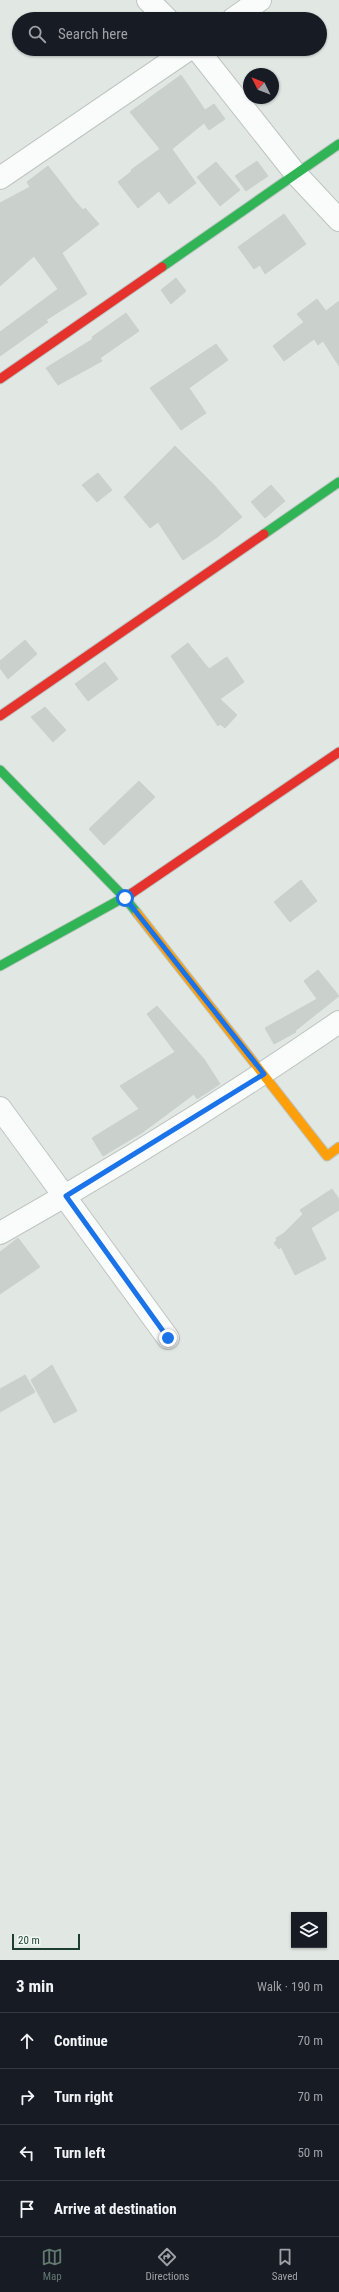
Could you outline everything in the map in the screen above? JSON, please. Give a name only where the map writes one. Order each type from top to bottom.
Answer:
[{"type":"street","points":[[148,0],[160,12]]},
{"type":"street","points":[[243,12],[260,0]]},
{"type":"street","points":[[0,178],[179,56]]},
{"type":"street","points":[[203,56],[295,173],[339,220]]},
{"type":"street","points":[[0,379],[295,173],[339,144]]},
{"type":"street","points":[[0,716],[339,482]]},
{"type":"street","points":[[0,966],[125,898],[339,752]]},
{"type":"street","points":[[0,770],[125,898],[264,1074],[326,1156],[339,1147]]},
{"type":"street","points":[[0,1232],[66,1196],[264,1074],[339,1022]]},
{"type":"street","points":[[0,1108],[66,1196],[168,1338]]},
{"type":"building","points":[[181,75],[205,110],[214,104],[225,119],[209,130],[204,123],[172,149],[196,183],[169,204],[159,191],[138,208],[118,182],[132,171],[131,170],[160,149],[130,112]]},
{"type":"building","points":[[257,161],[268,176],[246,191],[235,176]]},
{"type":"building","points":[[216,162],[240,190],[220,206],[197,177]]},
{"type":"building","points":[[48,166],[75,201],[83,210],[85,208],[99,224],[62,253],[87,294],[46,320],[48,322],[0,356],[0,332],[58,289],[34,256],[0,286],[0,203],[30,187],[27,182]]},
{"type":"building","points":[[284,214],[306,244],[265,274],[260,265],[254,269],[238,247]]},
{"type":"building","points":[[176,278],[186,291],[171,304],[161,290]]},
{"type":"building","points":[[317,299],[326,311],[339,301],[339,366],[323,341],[318,345],[314,339],[284,361],[273,346],[304,322],[297,314]]},
{"type":"building","points":[[126,313],[139,331],[100,358],[102,361],[58,385],[46,368],[93,339],[92,337]]},
{"type":"building","points":[[216,344],[228,360],[189,388],[206,413],[181,430],[150,388]]},
{"type":"building","points":[[175,446],[214,485],[242,517],[216,538],[183,560],[158,522],[150,528],[124,497]]},
{"type":"building","points":[[98,473],[112,490],[97,502],[82,485]]},
{"type":"building","points":[[271,485],[285,501],[265,518],[251,502]]},
{"type":"building","points":[[25,640],[37,654],[8,679],[0,668],[0,661]]},
{"type":"building","points":[[188,643],[209,669],[227,657],[244,682],[220,699],[237,715],[225,728],[220,724],[218,726],[171,656]]},
{"type":"building","points":[[105,662],[118,679],[88,701],[75,684]]},
{"type":"building","points":[[45,707],[66,730],[53,742],[31,717]]},
{"type":"building","points":[[139,781],[155,797],[104,845],[89,829]]},
{"type":"building","points":[[301,880],[317,901],[290,922],[274,902]]},
{"type":"building","points":[[318,970],[339,996],[295,1031],[296,1032],[274,1044],[265,1028],[317,999],[304,981]]},
{"type":"building","points":[[157,1006],[204,1059],[220,1084],[197,1099],[194,1094],[143,1132],[103,1156],[92,1138],[139,1109],[120,1086],[175,1052],[147,1014]]},
{"type":"building","points":[[332,1189],[339,1199],[339,1210],[311,1228],[326,1259],[295,1275],[281,1247],[279,1249],[274,1243],[277,1240],[276,1238],[283,1234],[303,1214],[300,1210]]},
{"type":"building","points":[[18,1238],[40,1267],[0,1294],[0,1252]]},
{"type":"building","points":[[52,1365],[77,1411],[54,1423],[31,1380]]},
{"type":"building","points":[[25,1375],[35,1392],[0,1412],[0,1389]]},
{"type":"traffic: fast","points":[[162,267],[339,144]]},
{"type":"traffic: fast","points":[[264,534],[339,482]]},
{"type":"traffic: fast","points":[[0,770],[125,898],[137,913]]},
{"type":"traffic: fast","points":[[0,966],[132,893]]},
{"type":"traffic: slow","points":[[137,913],[327,1156],[339,1147]]},
{"type":"traffic: jam","points":[[0,379],[162,267]]},
{"type":"traffic: jam","points":[[0,716],[264,534]]},
{"type":"traffic: jam","points":[[132,893],[339,752]]},
{"type":"route","points":[[125,898],[264,1074],[66,1196],[168,1338]]}]
